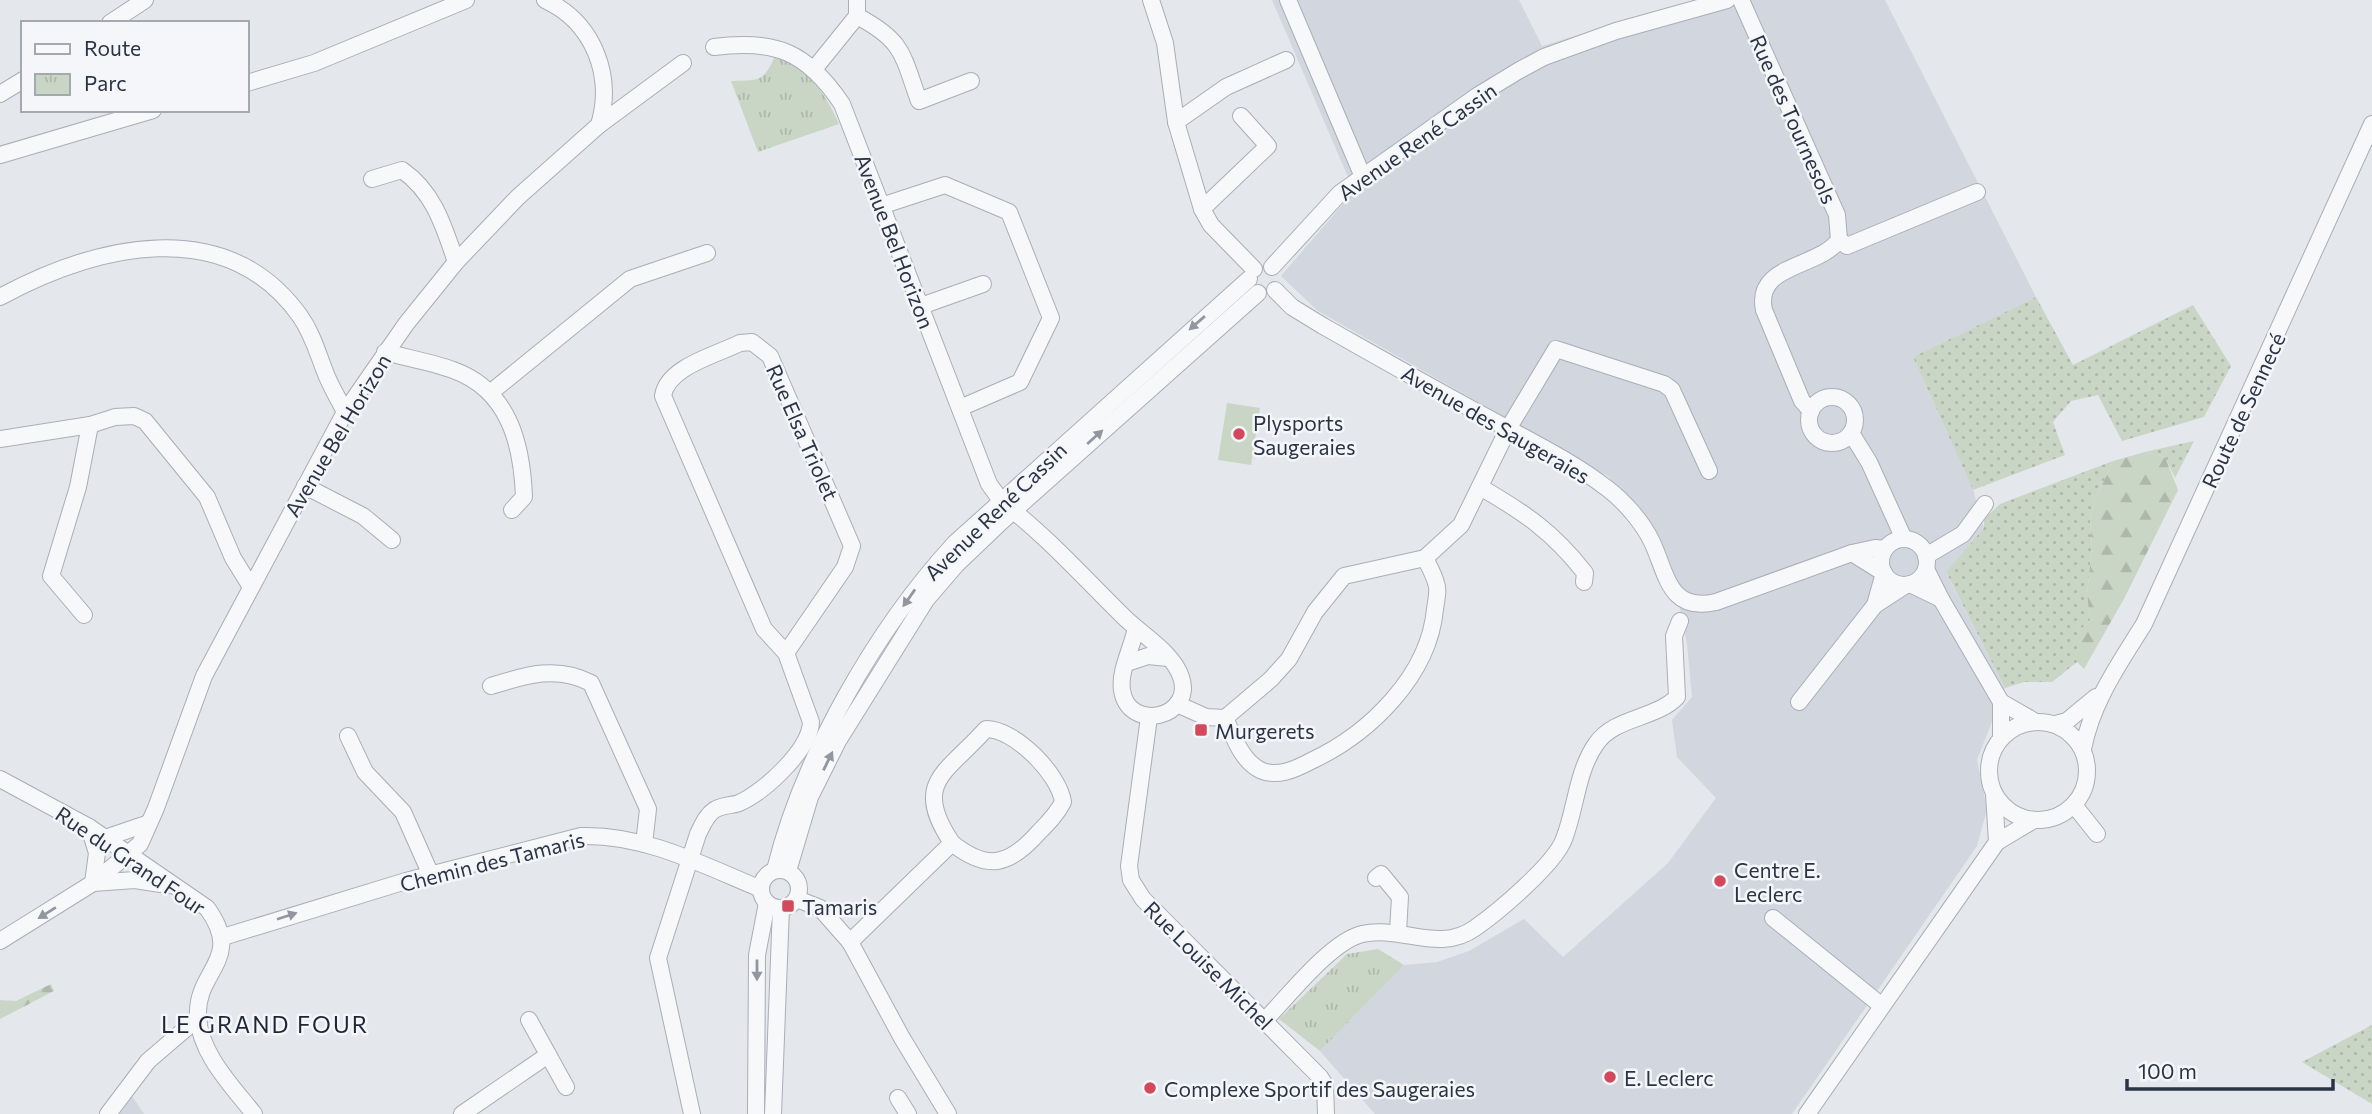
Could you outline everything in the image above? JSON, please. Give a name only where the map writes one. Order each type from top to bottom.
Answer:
[{"type":"street","points":[[113,21],[145,0]]},
{"type":"street","points":[[248,83],[314,64],[466,0]]},
{"type":"street","points":[[545,0],[570,15],[597,54],[606,86],[599,125]]},
{"type":"street","points":[[1151,0],[1165,43],[1176,122],[1202,209],[1251,274],[1252,289],[1267,294],[1275,289],[1278,277],[1272,267],[1259,265],[1251,274]]},
{"type":"street","points":[[1288,0],[1363,177]]},
{"type":"street","name":"Avenue René Cassin","points":[[1272,267],[1319,213],[1363,177],[1477,96],[1544,57],[1615,31],[1727,0]]},
{"type":"street","name":"Rue des Tournesols","points":[[1741,0],[1837,215],[1839,240]]},
{"type":"street","points":[[815,68],[857,8],[889,34],[903,56],[919,102],[971,81]]},
{"type":"street","name":"Avenue Bel Horizon","points":[[714,47],[737,44],[768,46],[797,57],[815,68],[842,104],[989,484],[1008,506],[1168,658]]},
{"type":"street","points":[[1176,122],[1226,87],[1286,60]]},
{"type":"street","name":"Avenue Bel Horizon","points":[[0,940],[93,883],[140,844],[204,676],[345,412],[385,352],[456,262],[518,197],[599,125],[683,62]]},
{"type":"street","points":[[0,94],[21,80]]},
{"type":"street","points":[[0,155],[146,112]]},
{"type":"street","points":[[1202,209],[1268,146],[1241,116]]},
{"type":"street","name":"Route de Sennecé","points":[[2083,749],[2090,719],[2103,690],[2144,624],[2372,124]]},
{"type":"street","points":[[372,179],[402,170],[420,183],[431,198],[456,262]]},
{"type":"street","points":[[881,206],[945,185],[1009,212],[1051,318],[1020,382],[960,408]]},
{"type":"street","points":[[1851,433],[1840,442],[1825,442],[1810,426],[1811,411],[1802,401],[1762,298],[1765,288],[1776,275],[1828,252],[1839,240],[1847,246],[1976,192]]},
{"type":"street","points":[[0,297],[44,275],[110,253],[163,248],[213,255],[258,276],[294,309],[308,329],[324,372],[345,412]]},
{"type":"street","points":[[490,393],[630,279],[707,253]]},
{"type":"street","name":"Avenue René Cassin","points":[[1008,506],[1251,274]]},
{"type":"street","points":[[920,306],[983,284]]},
{"type":"street","name":"Avenue des Saugeraies","points":[[1275,289],[1292,307],[1323,326],[1564,460],[1609,490],[1629,508],[1651,540],[1678,596],[1677,615],[1680,621],[1674,636],[1679,688],[1677,697],[1669,706],[1610,730],[1597,742],[1586,762],[1572,817],[1558,851],[1493,914],[1472,930],[1454,938],[1414,938],[1398,932]]},
{"type":"street","name":"Avenue René Cassin","points":[[782,870],[789,820],[822,738],[892,621],[934,566],[1258,293]]},
{"type":"street","name":"Rue Elsa Triolet","points":[[690,860],[698,834],[715,809],[739,803],[764,787],[790,762],[811,730],[811,722],[786,653],[764,629],[663,396],[666,383],[674,374],[740,343],[752,342],[770,356],[852,545],[845,567],[786,653]]},
{"type":"street","points":[[1177,704],[1206,717],[1224,718],[1289,659],[1315,612],[1344,576],[1425,558],[1461,525],[1508,429],[1556,349],[1664,384],[1672,390],[1709,471]]},
{"type":"street","points":[[385,352],[454,370],[481,384],[490,393],[508,417],[517,436],[524,497],[512,510]]},
{"type":"street","points":[[1807,1114],[1997,842],[2034,820],[2063,814],[2074,805],[2087,778],[2083,749],[2066,730],[2055,724],[2034,721],[2001,702],[1941,600],[1918,544],[1904,539],[1869,462],[1851,433],[1853,411],[1843,400],[1828,398],[1811,411]]},
{"type":"street","points":[[0,439],[90,425],[115,417],[134,416],[145,421],[207,497],[233,558],[251,587]]},
{"type":"street","points":[[84,615],[51,576],[78,486],[90,425]]},
{"type":"street","points":[[305,486],[363,516],[392,541]]},
{"type":"street","points":[[1480,487],[1540,524],[1562,542],[1586,573],[1584,582]]},
{"type":"street","points":[[1800,702],[1875,605],[1908,584],[1926,562],[1963,534],[1985,504]]},
{"type":"street","points":[[1680,621],[1703,606],[1852,553],[1885,549],[1904,539]]},
{"type":"street","points":[[1875,605],[1884,573],[1881,561],[1885,549]]},
{"type":"street","points":[[1852,553],[1884,573],[1893,582],[1908,584],[1941,600]]},
{"type":"street","points":[[1224,718],[1246,760],[1262,771],[1275,774],[1297,768],[1340,748],[1374,719],[1405,685],[1420,659],[1434,617],[1437,585],[1425,558]]},
{"type":"street","points":[[1678,596],[1703,606]]},
{"type":"street","points":[[1127,663],[1148,656],[1168,658],[1181,675],[1183,685],[1177,704],[1165,714],[1149,717],[1140,714],[1125,701],[1122,682],[1136,628]]},
{"type":"street","points":[[492,685],[539,671],[578,676],[591,683],[648,809],[644,844]]},
{"type":"street","name":"Route de Sennecé","points":[[2055,724],[2067,721],[2103,690]]},
{"type":"street","points":[[1997,842],[1989,765],[2001,738],[2001,702]]},
{"type":"street","name":"Rue Louise Michel","points":[[1149,717],[1131,842],[1131,880],[1143,899],[1320,1077],[1325,1085],[1326,1114]]},
{"type":"street","points":[[2001,738],[2022,724],[2034,721]]},
{"type":"street","points":[[986,729],[999,729],[1023,746],[1059,783],[1063,802],[1020,853],[1007,860],[988,862],[968,856],[952,843],[935,816],[934,788],[941,775],[986,729]]},
{"type":"street","points":[[348,736],[365,772],[403,812],[431,875]]},
{"type":"street","name":"Rue du Grand Four","points":[[0,779],[89,827],[207,908],[219,924],[223,950],[198,1002],[197,1019]]},
{"type":"street","points":[[1994,794],[2004,807],[2018,816],[2034,820]]},
{"type":"street","points":[[2074,805],[2097,834]]},
{"type":"street","points":[[105,838],[149,824]]},
{"type":"street","points":[[89,827],[97,853],[93,883],[135,880],[173,886]]},
{"type":"street","name":"Chemin des Tamaris","points":[[223,937],[431,875],[581,836],[610,835],[644,844],[690,860],[770,900]]},
{"type":"street","points":[[850,942],[952,843]]},
{"type":"street","points":[[690,860],[658,958],[692,1114]]},
{"type":"street","points":[[773,1114],[770,900],[764,877],[782,870],[798,880],[797,899]]},
{"type":"street","points":[[1264,1021],[1344,941],[1362,934],[1398,932],[1400,897],[1381,874],[1376,878]]},
{"type":"street","points":[[770,900],[797,899],[820,908],[850,942],[902,1038],[948,1114]]},
{"type":"street","points":[[756,1114],[757,955],[770,900]]},
{"type":"street","points":[[1773,918],[1882,1006]]},
{"type":"street","points":[[108,1114],[148,1061],[197,1019],[202,1038],[215,1063],[254,1114]]},
{"type":"street","points":[[529,1020],[566,1087]]},
{"type":"street","points":[[462,1114],[548,1055]]},
{"type":"street","points":[[898,1098],[908,1114]]},
{"type":"shaded area","points":[[1272,0],[1519,0],[1542,46],[1694,0],[1885,0],[2036,297],[1913,357],[1973,490],[1984,528],[1946,573],[2005,688],[1977,760],[1987,809],[1977,846],[1792,1114],[1375,1114],[1320,1051],[1404,965],[1437,962],[1469,951],[1524,919],[1563,957],[1668,863],[1716,798],[1677,757],[1672,720],[1692,697],[1687,644],[1671,564],[1639,511],[1608,476],[1318,311],[1281,276],[1354,191]]},
{"type":"shaded area","points":[[132,1096],[144,1114],[119,1114]]},
{"type":"green space","points":[[775,56],[787,61],[814,83],[839,124],[758,152],[731,81],[763,76]]},
{"type":"green space","points":[[2036,297],[2073,365],[2193,305],[2231,366],[2204,417],[2122,441],[2098,395],[2071,401],[2053,422],[2065,455],[1973,490],[1913,357]]},
{"type":"green space","name":"Plysports Saugeraies","points":[[1227,403],[1260,408],[1251,465],[1218,460]]},
{"type":"green space","points":[[2194,441],[2175,478],[2165,457],[2145,452]]},
{"type":"green space","points":[[2145,452],[2165,457],[2178,490],[2125,597],[2084,669],[2077,662],[2077,632],[2090,621],[2087,594],[2092,547],[2090,519],[2096,498],[2113,461]]},
{"type":"green space","points":[[2113,461],[2096,498],[2090,519],[2092,547],[2087,594],[2090,621],[2077,632],[2077,662],[2052,682],[2024,682],[2005,688],[1946,572],[1984,528],[1984,519],[2000,504]]},
{"type":"green space","points":[[1378,949],[1404,965],[1320,1051],[1279,1019],[1347,954]]},
{"type":"green space","points":[[51,984],[54,991],[0,1019],[0,1000],[16,1001]]},
{"type":"green space","points":[[2372,1025],[2372,1104],[2302,1062]]},
{"type":"place","name":"Plysports Saugeraies","points":[[1239,434]]},
{"type":"place","name":"Murgerets","points":[[1201,730]]},
{"type":"place","name":"Centre E. Leclerc","points":[[1720,881]]},
{"type":"place","name":"Tamaris","points":[[788,906]]},
{"type":"place","name":"E. Leclerc","points":[[1610,1077]]},
{"type":"place","name":"Complexe Sportif des Saugeraies","points":[[1150,1088]]},
{"type":"district","name":"LE GRAND FOUR","points":[[265,1024]]}]
